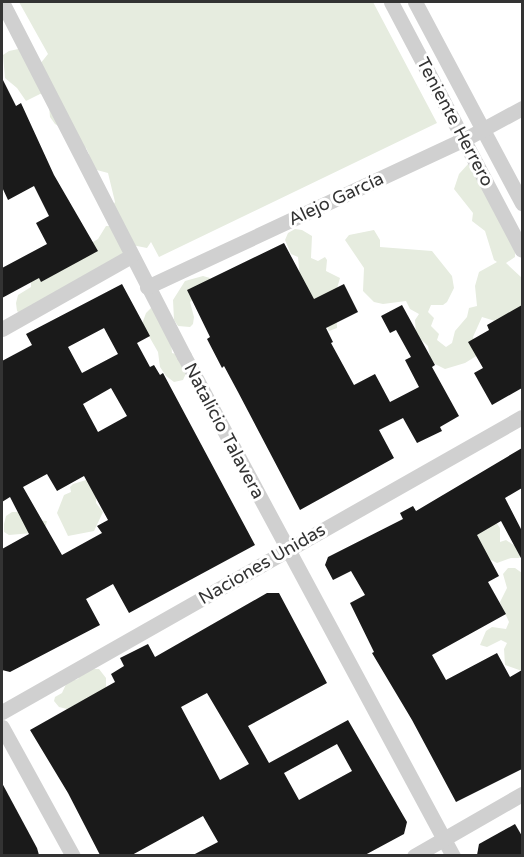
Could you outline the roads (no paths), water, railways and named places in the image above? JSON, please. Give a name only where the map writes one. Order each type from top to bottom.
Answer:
[{"type":"street","name":"Natalicio Talavera","points":[[2,2],[147,287],[453,855]]},
{"type":"street","name":"Teniente Herrero","points":[[391,2],[521,245]]},
{"type":"street","name":"Teniente Herrero","points":[[414,2],[522,203]]},
{"type":"street","name":"Alejo García","points":[[147,287],[465,140],[522,108]]},
{"type":"street","points":[[2,329],[131,256]]},
{"type":"street","name":"Naciones Unidas","points":[[2,712],[522,417]]},
{"type":"street","points":[[2,727],[73,855]]},
{"type":"street","points":[[414,855],[522,794]]}]
